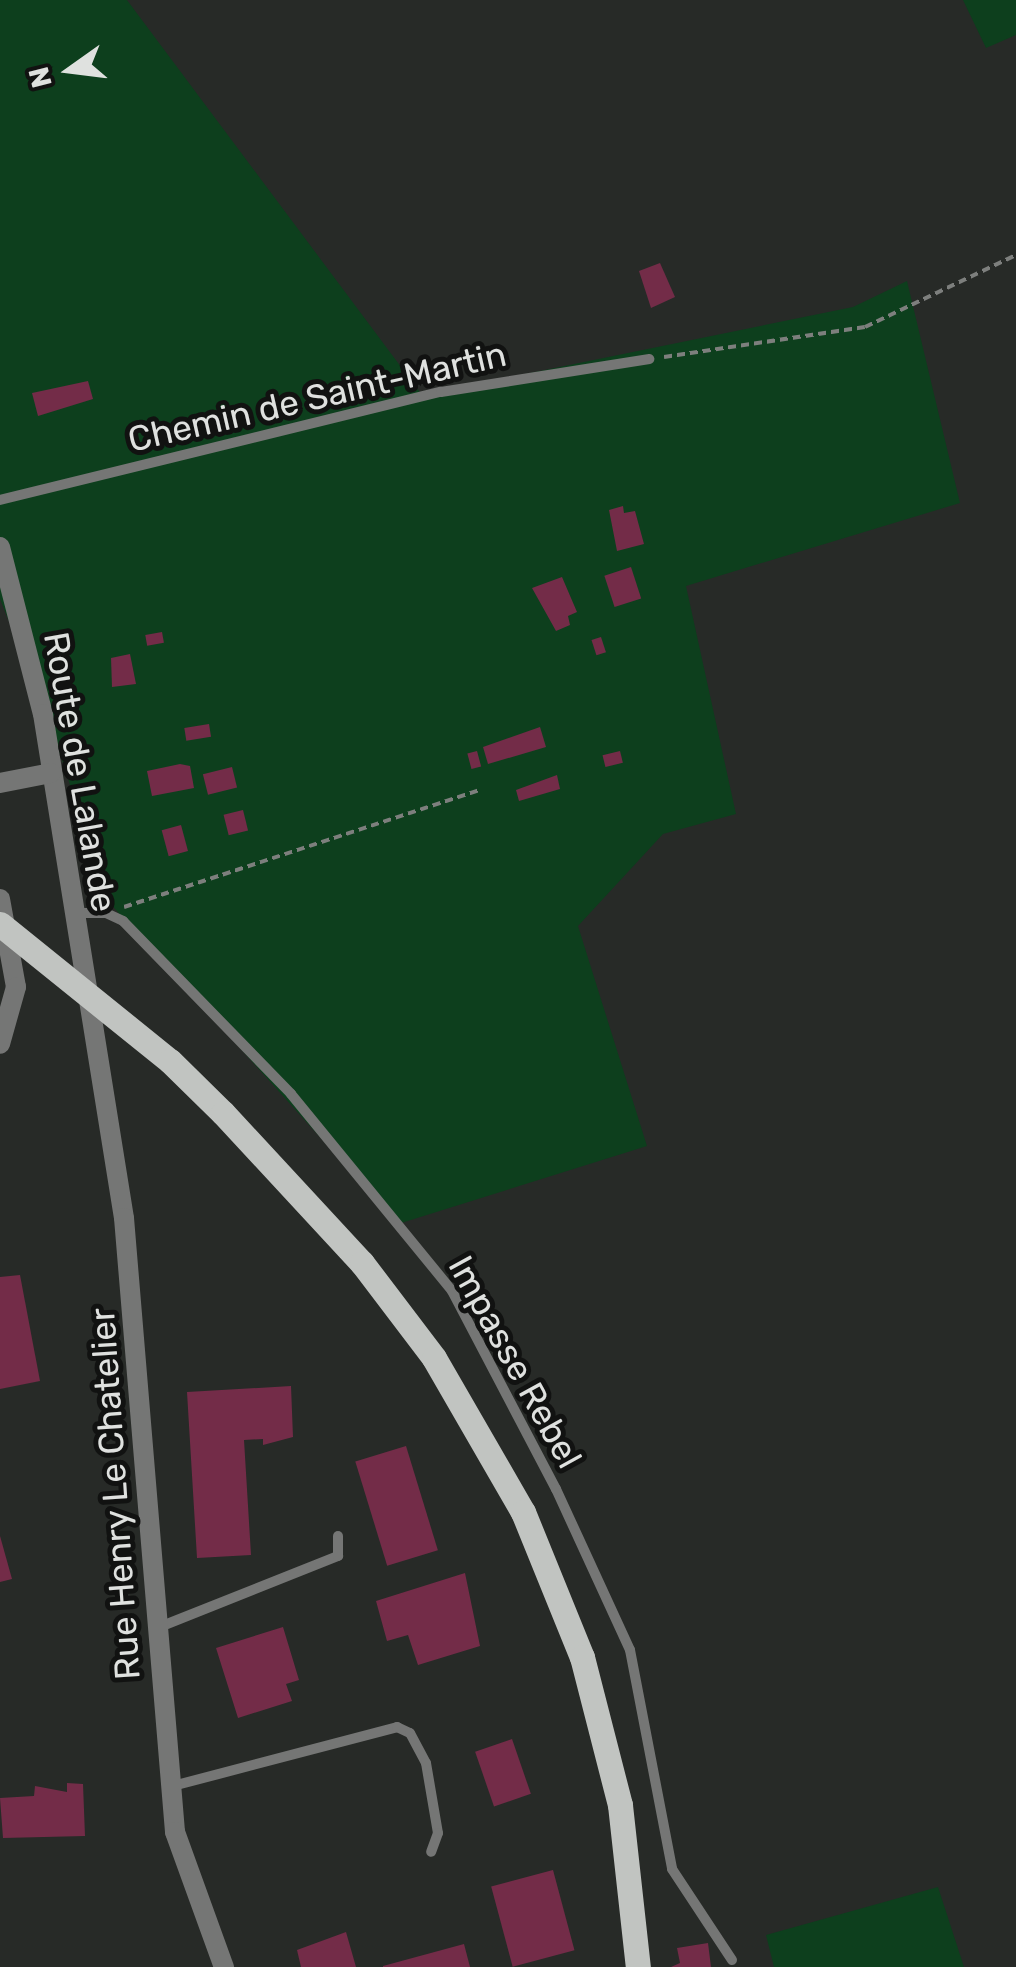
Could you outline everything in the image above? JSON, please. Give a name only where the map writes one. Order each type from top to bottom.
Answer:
[{"type":"main road","points":[[0,924],[137,1034],[224,1113],[362,1263],[434,1358],[498,1466],[582,1658],[600,1719],[635,1903],[638,1967]]},
{"type":"street","name":"Route de Lalande","points":[[0,547],[30,656],[87,1010]]},
{"type":"street","points":[[0,783],[51,773]]},
{"type":"street","points":[[0,899],[16,987],[0,1044]]},
{"type":"street","name":"Rue Henry Le Chatelier","points":[[87,1010],[134,1292],[168,1787],[185,1868],[224,1967]]},
{"type":"lane","name":"Chemin de Saint-Martin","points":[[0,500],[441,392],[650,359]]},
{"type":"lane","points":[[73,913],[106,913]]},
{"type":"lane","name":"Impasse Rebel","points":[[106,913],[124,922],[291,1094],[452,1291],[548,1473],[630,1650],[672,1869],[732,1960]]},
{"type":"lane","points":[[156,1628],[338,1556],[338,1536]]},
{"type":"lane","points":[[168,1787],[397,1727],[410,1733],[426,1763],[438,1833],[431,1852]]},
{"type":"path","points":[[650,359],[866,327],[1016,255]]},
{"type":"path","points":[[106,913],[480,790]]},
{"type":"green space","points":[[0,0],[127,0],[422,395],[853,307],[907,281],[960,503],[686,586],[736,814],[663,834],[578,926],[647,1146],[398,1224],[107,900],[52,729],[0,599]]},
{"type":"green space","points":[[963,0],[1016,0],[1016,35],[986,48]]},
{"type":"green space","points":[[938,1887],[964,1967],[774,1967],[766,1935]]},
{"type":"building","points":[[660,263],[675,297],[651,308],[639,271]]},
{"type":"building","points":[[88,381],[93,399],[38,416],[32,393]]},
{"type":"building","points":[[623,506],[624,513],[635,511],[644,544],[617,551],[609,510]]},
{"type":"building","points":[[631,567],[641,598],[615,607],[604,576]]},
{"type":"building","points":[[562,577],[577,612],[568,616],[570,625],[556,631],[532,588]]},
{"type":"building","points":[[162,632],[164,643],[147,646],[145,635]]},
{"type":"building","points":[[601,637],[606,652],[596,655],[591,640]]},
{"type":"building","points":[[130,654],[136,684],[112,687],[111,658]]},
{"type":"building","points":[[209,724],[211,737],[186,741],[184,728]]},
{"type":"building","points":[[540,727],[546,747],[488,764],[483,747]]},
{"type":"building","points":[[477,751],[481,766],[471,769],[467,754]]},
{"type":"building","points":[[620,751],[623,763],[605,767],[603,755]]},
{"type":"building","points":[[180,764],[190,766],[194,788],[152,796],[147,771]]},
{"type":"building","points":[[232,767],[237,787],[208,795],[203,774]]},
{"type":"building","points":[[557,775],[560,789],[519,801],[516,790]]},
{"type":"building","points":[[243,810],[248,830],[229,835],[224,815]]},
{"type":"building","points":[[181,825],[188,851],[169,856],[162,830]]},
{"type":"building","points":[[20,1275],[40,1381],[0,1389],[0,1277]]},
{"type":"building","points":[[291,1386],[293,1437],[263,1445],[263,1439],[244,1440],[251,1555],[197,1558],[187,1392]]},
{"type":"building","points":[[406,1446],[438,1550],[387,1566],[355,1461]]},
{"type":"building","points":[[0,1536],[12,1579],[0,1582]]},
{"type":"building","points":[[465,1573],[480,1646],[418,1665],[408,1635],[387,1641],[376,1601]]},
{"type":"building","points":[[283,1627],[299,1680],[286,1684],[292,1701],[238,1718],[216,1648]]},
{"type":"building","points":[[512,1739],[531,1794],[494,1807],[475,1752]]},
{"type":"building","points":[[67,1783],[83,1784],[85,1836],[3,1838],[0,1798],[34,1796],[35,1786],[67,1792]]},
{"type":"building","points":[[553,1870],[574,1950],[513,1967],[491,1887]]},
{"type":"building","points":[[346,1932],[356,1967],[301,1967],[297,1950]]},
{"type":"building","points":[[708,1943],[711,1967],[671,1967],[680,1963],[677,1948]]},
{"type":"building","points":[[464,1944],[470,1967],[383,1967],[383,1966]]}]
